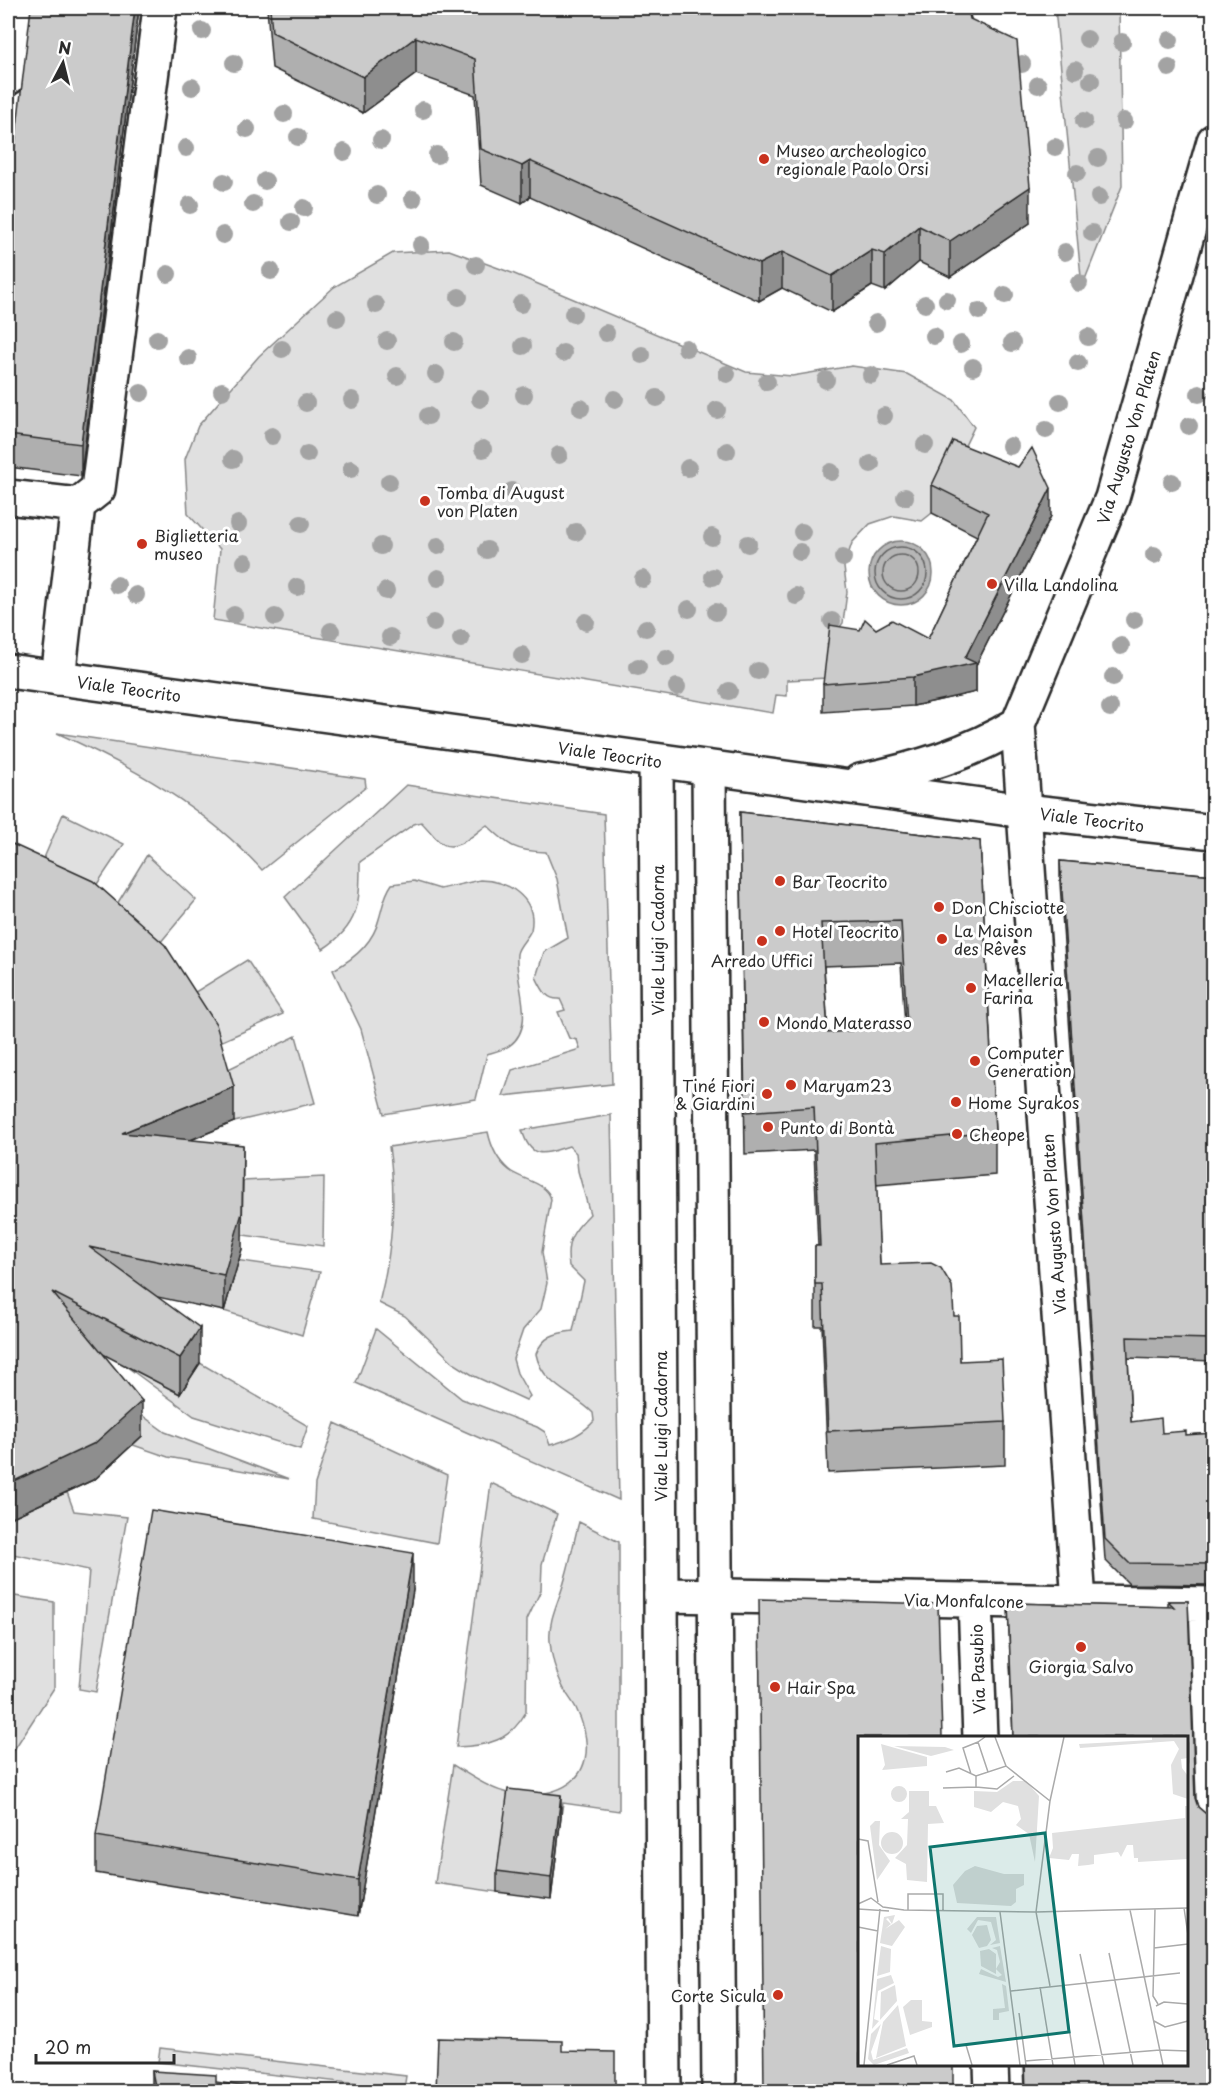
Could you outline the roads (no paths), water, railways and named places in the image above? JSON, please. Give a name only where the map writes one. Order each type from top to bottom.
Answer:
[{"type":"main road","points":[[8,78],[14,8]]},
{"type":"main road","points":[[58,678],[78,506],[98,489],[160,8]]},
{"type":"main road","name":"Via Augusto Von Platen","points":[[1079,1602],[1018,724],[1112,498],[1214,141]]},
{"type":"main road","points":[[8,497],[78,506]]},
{"type":"main road","name":"Viale Teocrito","points":[[8,671],[1024,811],[1214,832]]},
{"type":"main road","points":[[837,786],[912,770],[964,752],[1018,724]]},
{"type":"main road","name":"Viale Luigi Cadorna","points":[[656,761],[663,2091]]},
{"type":"main road","points":[[709,768],[719,2091]]},
{"type":"main road","name":"Via Monfalcone","points":[[661,1595],[1210,1604]]},
{"type":"main road","name":"Via Pasubio","points":[[975,1600],[980,1736]]},
{"type":"main road","points":[[1210,1604],[1214,1818]]},
{"type":"main road","points":[[991,2066],[992,2091]]},
{"type":"water","points":[[901,541],[919,547],[927,555],[933,573],[927,591],[919,599],[901,605],[883,599],[875,591],[869,573],[875,555],[883,547]]},
{"type":"place","name":"Museo archeologico regionale Paolo Orsi","points":[[764,159]]},
{"type":"place","name":"Tomba di August von Platen","points":[[425,501]]},
{"type":"place","name":"Biglietteria museo","points":[[142,544]]},
{"type":"place","name":"Villa Landolina","points":[[992,584]]},
{"type":"place","name":"Bar Teocrito","points":[[780,881]]},
{"type":"place","name":"Don Chisciotte","points":[[939,907]]},
{"type":"place","name":"Hotel Teocrito","points":[[780,931]]},
{"type":"place","name":"La Maison des Rêves","points":[[942,939]]},
{"type":"place","name":"Arredo Uffici","points":[[762,941]]},
{"type":"place","name":"Macelleria Farina","points":[[971,988]]},
{"type":"place","name":"Mondo Materasso","points":[[764,1022]]},
{"type":"place","name":"Computer Generation","points":[[975,1061]]},
{"type":"place","name":"Maryam23","points":[[791,1085]]},
{"type":"place","name":"Tiné Fiori & Giardini","points":[[767,1094]]},
{"type":"place","name":"Home Syrakos","points":[[956,1102]]},
{"type":"place","name":"Punto di Bontà","points":[[768,1127]]},
{"type":"place","name":"Cheope","points":[[957,1134]]},
{"type":"place","name":"Giorgia Salvo","points":[[1081,1647]]},
{"type":"place","name":"Hair Spa","points":[[775,1687]]},
{"type":"place","name":"Corte Sicula","points":[[778,1995]]}]
